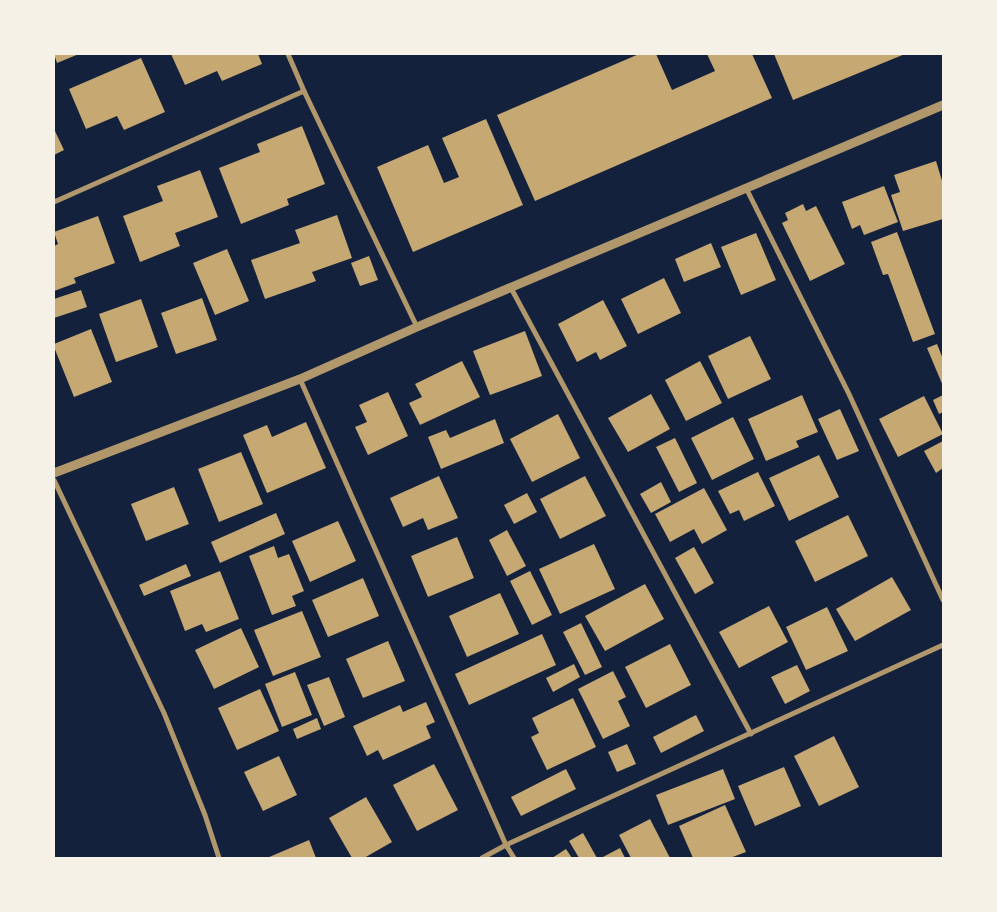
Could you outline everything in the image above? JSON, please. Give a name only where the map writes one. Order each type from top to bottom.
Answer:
[{"type":"street","points":[[288,54],[417,328]]},
{"type":"street","points":[[54,202],[304,91]]},
{"type":"street","points":[[54,473],[300,379],[943,105]]},
{"type":"street","points":[[746,188],[849,394],[943,600]]},
{"type":"street","points":[[511,288],[751,734]]},
{"type":"street","points":[[300,379],[506,845],[514,858]]},
{"type":"street","points":[[54,480],[164,713],[205,815],[219,858]]},
{"type":"street","points":[[482,858],[506,845],[943,645]]},
{"type":"building","points":[[54,54],[79,54],[57,63]]},
{"type":"building","points":[[171,54],[258,54],[262,64],[222,81],[217,71],[185,85]]},
{"type":"building","points":[[639,54],[656,54],[672,90],[715,71],[707,54],[752,54],[772,98],[535,201],[497,115]]},
{"type":"building","points":[[774,54],[905,54],[793,100]]},
{"type":"building","points":[[141,58],[165,112],[124,130],[117,116],[86,129],[69,89]]},
{"type":"building","points":[[486,119],[523,205],[413,252],[377,167],[428,145],[444,183],[459,177],[442,138]]},
{"type":"building","points":[[302,126],[325,184],[287,199],[289,205],[241,224],[219,168],[260,152],[257,144]]},
{"type":"building","points":[[54,129],[64,150],[54,155]]},
{"type":"building","points":[[936,161],[943,184],[943,219],[903,231],[891,195],[900,192],[894,175]]},
{"type":"building","points":[[200,170],[218,217],[175,233],[180,246],[140,262],[123,216],[163,201],[157,186]]},
{"type":"building","points":[[884,186],[898,222],[864,235],[860,225],[852,229],[842,202]]},
{"type":"building","points":[[803,204],[806,211],[816,206],[845,264],[810,281],[782,223],[788,220],[785,213]]},
{"type":"building","points":[[337,215],[352,258],[312,272],[316,281],[265,299],[251,260],[300,243],[295,230]]},
{"type":"building","points":[[98,216],[115,263],[74,278],[76,283],[54,291],[54,246],[58,244],[54,232]]},
{"type":"building","points":[[897,232],[935,334],[913,342],[888,274],[883,275],[871,242]]},
{"type":"building","points":[[756,233],[776,280],[741,295],[721,247]]},
{"type":"building","points":[[711,243],[721,267],[684,282],[675,259]]},
{"type":"building","points":[[227,249],[249,301],[215,315],[193,263]]},
{"type":"building","points":[[369,256],[378,280],[360,286],[351,263]]},
{"type":"building","points":[[664,278],[681,313],[638,334],[621,299]]},
{"type":"building","points":[[81,290],[87,307],[54,318],[54,299]]},
{"type":"building","points":[[202,298],[217,340],[176,354],[161,313]]},
{"type":"building","points":[[141,299],[158,347],[116,362],[99,314]]},
{"type":"building","points":[[603,300],[627,346],[600,360],[596,352],[577,362],[558,324]]},
{"type":"building","points":[[91,329],[112,382],[74,397],[54,344]]},
{"type":"building","points":[[525,331],[542,376],[490,395],[473,351]]},
{"type":"building","points":[[750,336],[771,379],[728,399],[708,356]]},
{"type":"building","points":[[937,344],[943,359],[943,386],[927,348]]},
{"type":"building","points":[[462,361],[480,397],[420,425],[409,403],[422,397],[415,384]]},
{"type":"building","points":[[700,361],[722,403],[686,421],[665,380]]},
{"type":"building","points":[[388,392],[408,436],[368,455],[355,427],[367,422],[359,405]]},
{"type":"building","points":[[651,394],[670,429],[628,452],[608,418]]},
{"type":"building","points":[[802,395],[818,432],[796,441],[799,447],[766,461],[748,419]]},
{"type":"building","points":[[943,395],[943,412],[939,414],[933,400]]},
{"type":"building","points":[[924,396],[943,434],[898,457],[879,419]]},
{"type":"building","points":[[840,409],[859,451],[837,460],[818,419]]},
{"type":"building","points":[[558,414],[580,458],[532,482],[510,439]]},
{"type":"building","points":[[733,417],[754,459],[712,480],[691,438]]},
{"type":"building","points":[[495,419],[504,443],[441,469],[428,437],[446,430],[450,438]]},
{"type":"building","points":[[306,422],[326,468],[267,493],[243,435],[267,425],[272,437]]},
{"type":"building","points":[[675,438],[697,483],[679,492],[656,447]]},
{"type":"building","points":[[943,441],[943,468],[936,473],[924,451]]},
{"type":"building","points":[[241,452],[263,504],[219,522],[198,469]]},
{"type":"building","points":[[819,455],[839,497],[789,521],[769,478]]},
{"type":"building","points":[[758,472],[775,506],[744,521],[739,510],[730,514],[718,491]]},
{"type":"building","points":[[439,476],[458,518],[428,530],[423,518],[403,527],[390,498]]},
{"type":"building","points":[[585,476],[606,516],[560,539],[540,499]]},
{"type":"building","points":[[661,482],[671,502],[651,513],[640,494]]},
{"type":"building","points":[[174,487],[189,524],[146,541],[131,504]]},
{"type":"building","points":[[704,488],[727,530],[702,544],[694,529],[670,542],[655,514]]},
{"type":"building","points":[[527,493],[537,512],[514,524],[504,505]]},
{"type":"building","points":[[276,513],[285,534],[220,563],[211,542]]},
{"type":"building","points":[[848,515],[868,556],[815,582],[795,541]]},
{"type":"building","points":[[338,521],[356,561],[310,582],[292,541]]},
{"type":"building","points":[[507,530],[526,566],[507,576],[489,540]]},
{"type":"building","points":[[457,537],[474,578],[428,597],[411,556]]},
{"type":"building","points":[[594,544],[615,589],[560,614],[539,569]]},
{"type":"building","points":[[274,546],[278,558],[289,554],[304,591],[292,596],[296,606],[272,615],[249,556]]},
{"type":"building","points":[[694,547],[714,583],[695,594],[675,558]]},
{"type":"building","points":[[186,564],[191,576],[144,596],[139,585]]},
{"type":"building","points":[[220,571],[239,619],[206,632],[202,624],[185,631],[170,591]]},
{"type":"building","points":[[530,571],[552,615],[532,625],[510,581]]},
{"type":"building","points":[[892,577],[911,610],[855,641],[836,609]]},
{"type":"building","points":[[363,578],[379,616],[328,637],[312,600]]},
{"type":"building","points":[[645,584],[664,619],[605,651],[585,616]]},
{"type":"building","points":[[500,593],[519,634],[467,657],[449,616]]},
{"type":"building","points":[[769,606],[788,642],[739,668],[719,632]]},
{"type":"building","points":[[827,607],[848,651],[806,670],[786,627]]},
{"type":"building","points":[[302,611],[321,657],[273,676],[254,630]]},
{"type":"building","points":[[581,623],[602,667],[585,675],[563,632]]},
{"type":"building","points":[[241,628],[259,667],[214,689],[195,650]]},
{"type":"building","points":[[542,634],[556,665],[469,705],[455,674]]},
{"type":"building","points":[[388,641],[405,681],[363,698],[346,659]]},
{"type":"building","points":[[670,644],[691,685],[646,708],[625,667]]},
{"type":"building","points":[[574,664],[580,677],[553,692],[546,678]]},
{"type":"building","points":[[797,665],[810,691],[785,704],[771,677]]},
{"type":"building","points":[[613,671],[626,697],[618,701],[630,726],[603,739],[578,689]]},
{"type":"building","points":[[295,672],[312,715],[282,727],[265,684]]},
{"type":"building","points":[[329,677],[345,717],[324,726],[307,685]]},
{"type":"building","points":[[260,689],[279,731],[237,750],[218,708]]},
{"type":"building","points":[[573,698],[596,747],[547,770],[531,737],[539,733],[532,718]]},
{"type":"building","points":[[426,702],[435,722],[426,726],[431,738],[383,760],[378,750],[367,756],[353,726],[400,705],[403,712]]},
{"type":"building","points":[[696,715],[704,731],[661,753],[653,737]]},
{"type":"building","points":[[317,718],[321,729],[297,739],[293,729]]},
{"type":"building","points":[[834,736],[859,787],[819,806],[794,756]]},
{"type":"building","points":[[627,744],[636,764],[617,772],[608,752]]},
{"type":"building","points":[[279,756],[297,795],[263,811],[244,772]]},
{"type":"building","points":[[434,764],[458,810],[417,831],[393,785]]},
{"type":"building","points":[[784,767],[801,806],[755,826],[738,786]]},
{"type":"building","points":[[566,769],[576,789],[521,816],[511,797]]},
{"type":"building","points":[[723,769],[735,799],[668,825],[656,795]]},
{"type":"building","points":[[366,797],[392,842],[364,858],[352,858],[329,818]]},
{"type":"building","points":[[725,805],[746,852],[730,858],[693,858],[679,826]]},
{"type":"building","points":[[650,819],[670,858],[631,858],[619,835]]},
{"type":"building","points":[[583,833],[597,858],[579,858],[569,841]]},
{"type":"building","points":[[309,840],[316,858],[267,858]]},
{"type":"building","points":[[620,848],[625,858],[601,858]]},
{"type":"building","points":[[566,849],[572,858],[552,858]]}]
